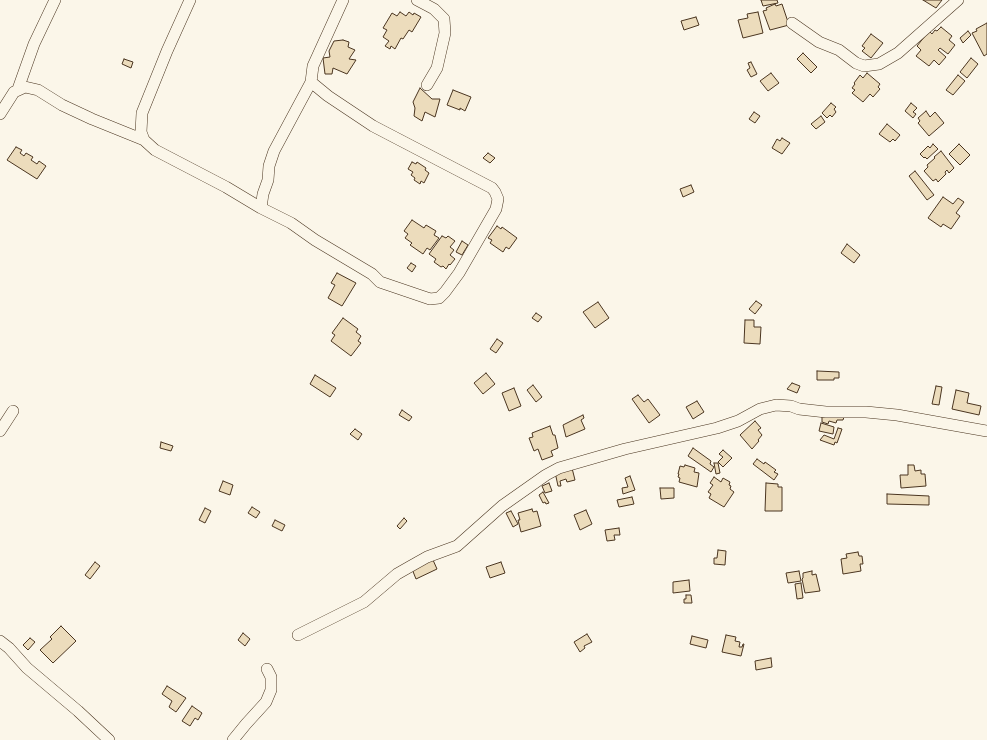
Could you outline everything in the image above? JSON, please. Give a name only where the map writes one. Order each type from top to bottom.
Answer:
[{"type":"street","points":[[18,89],[34,44],[54,0]]},
{"type":"street","points":[[144,140],[140,132],[142,113],[167,51],[190,0]]},
{"type":"street","points":[[261,208],[263,194],[268,180],[269,166],[274,151],[312,82],[313,66],[343,0]]},
{"type":"street","points":[[417,0],[434,9],[444,19],[445,33],[437,68],[427,85]]},
{"type":"street","points":[[792,23],[819,42],[839,50],[856,63],[864,66],[879,64],[898,53],[958,0]]},
{"type":"street","points":[[0,114],[14,92],[18,89],[25,87],[38,90],[62,105],[144,140],[155,150],[291,223],[315,240],[372,274],[380,282],[430,299],[439,298],[459,273],[496,209],[498,198],[496,192],[492,188],[373,126],[328,96],[312,82]]},
{"type":"street","points":[[248,200],[263,194]]},
{"type":"street","points":[[298,634],[364,602],[397,574],[427,557],[457,546],[502,506],[546,475],[559,468],[624,449],[717,428],[776,405],[826,412],[866,412],[890,414],[987,431]]},
{"type":"street","points":[[0,431],[12,411]]},
{"type":"street","points":[[0,641],[9,648],[27,668],[78,711],[109,740]]},
{"type":"street","points":[[233,740],[266,702],[271,690],[271,677],[267,669]]},
{"type":"building","points":[[761,0],[777,0],[778,3],[763,6]]},
{"type":"building","points":[[923,0],[942,0],[936,8]]},
{"type":"building","points":[[775,4],[776,6],[782,4],[789,25],[770,30],[763,11]]},
{"type":"building","points":[[400,12],[406,16],[409,12],[413,15],[414,13],[421,17],[412,32],[409,30],[403,39],[401,38],[395,49],[391,46],[390,49],[385,46],[389,41],[383,37],[387,30],[383,28],[392,13],[397,16]]},
{"type":"building","points":[[758,12],[763,33],[743,38],[738,20],[748,18],[747,14]]},
{"type":"building","points":[[696,17],[699,25],[684,30],[681,21]]},
{"type":"building","points":[[987,23],[987,54],[984,56],[972,33]]},
{"type":"building","points":[[941,27],[952,36],[949,40],[955,45],[948,54],[940,48],[938,50],[946,57],[939,65],[934,60],[929,66],[916,56],[921,50],[917,46],[929,31],[932,34],[935,30],[937,31]]},
{"type":"building","points":[[968,31],[971,35],[963,43],[960,38]]},
{"type":"building","points":[[871,34],[883,43],[871,58],[862,51],[865,48],[862,46]]},
{"type":"building","points":[[343,40],[349,42],[348,47],[355,50],[349,59],[356,60],[347,74],[333,68],[332,74],[325,74],[323,58],[330,57],[329,51],[334,41]]},
{"type":"building","points":[[803,53],[817,67],[811,73],[797,59]]},
{"type":"building","points":[[971,58],[978,64],[967,78],[960,72]]},
{"type":"building","points":[[124,59],[133,62],[131,68],[122,64]]},
{"type":"building","points":[[751,62],[757,74],[751,77],[747,70],[750,68],[748,63]]},
{"type":"building","points":[[771,73],[779,83],[768,91],[760,81]]},
{"type":"building","points":[[867,73],[880,84],[878,87],[880,89],[873,97],[870,94],[863,102],[852,93],[855,90],[852,88],[860,75],[863,78]]},
{"type":"building","points":[[958,75],[965,81],[953,95],[946,90]]},
{"type":"building","points":[[420,88],[432,99],[440,99],[435,117],[425,112],[422,121],[414,116],[415,108],[413,102]]},
{"type":"building","points":[[453,90],[471,97],[465,111],[460,108],[460,110],[447,105]]},
{"type":"building","points":[[831,103],[836,107],[834,109],[836,112],[832,117],[830,115],[827,118],[822,113]]},
{"type":"building","points":[[911,103],[917,108],[913,112],[916,114],[913,118],[905,111]]},
{"type":"building","points":[[926,111],[930,117],[935,112],[944,123],[929,136],[918,123],[920,121],[918,118]]},
{"type":"building","points":[[754,112],[760,116],[755,123],[749,119]]},
{"type":"building","points":[[821,116],[825,122],[816,129],[811,124]]},
{"type":"building","points":[[887,124],[900,135],[895,141],[893,139],[890,142],[879,134]]},
{"type":"building","points":[[782,138],[790,143],[782,154],[772,148],[777,139],[780,141]]},
{"type":"building","points":[[933,144],[938,149],[927,159],[925,157],[924,158],[920,154],[928,146],[930,148]]},
{"type":"building","points":[[959,144],[970,155],[960,165],[949,154]]},
{"type":"building","points":[[16,147],[22,150],[20,153],[24,156],[26,153],[33,157],[31,160],[37,164],[39,161],[46,166],[37,179],[7,160]]},
{"type":"building","points":[[941,151],[954,168],[949,173],[947,170],[945,172],[946,174],[938,182],[936,179],[933,181],[924,171],[928,167],[927,165]]},
{"type":"building","points":[[488,153],[495,158],[490,163],[483,158]]},
{"type":"building","points":[[412,162],[416,164],[417,162],[426,168],[425,170],[429,173],[424,183],[421,181],[420,184],[414,180],[415,178],[411,175],[413,172],[408,169]]},
{"type":"building","points":[[915,171],[934,195],[927,200],[909,176]]},
{"type":"building","points":[[691,185],[694,192],[683,197],[680,189]]},
{"type":"building","points":[[943,197],[953,204],[958,198],[964,202],[956,213],[960,216],[951,229],[943,224],[941,227],[928,218]]},
{"type":"building","points":[[412,220],[424,228],[426,225],[436,231],[434,235],[439,238],[430,250],[427,248],[423,254],[410,245],[412,243],[405,238],[408,234],[404,231]]},
{"type":"building","points":[[497,226],[501,229],[502,227],[517,238],[509,249],[506,247],[503,252],[490,243],[492,240],[488,238]]},
{"type":"building","points":[[442,236],[446,238],[448,236],[455,241],[450,247],[454,250],[450,255],[455,259],[446,269],[434,262],[436,259],[429,254]]},
{"type":"building","points":[[462,241],[468,245],[462,255],[456,252]]},
{"type":"building","points":[[847,244],[860,255],[854,263],[841,253]]},
{"type":"building","points":[[411,263],[416,266],[412,272],[407,268]]},
{"type":"building","points":[[337,273],[356,283],[342,306],[328,298],[335,285],[331,283]]},
{"type":"building","points":[[756,301],[762,305],[755,314],[749,309]]},
{"type":"building","points":[[598,302],[609,318],[595,328],[583,312]]},
{"type":"building","points":[[536,313],[542,317],[538,322],[532,318]]},
{"type":"building","points":[[343,318],[358,329],[356,332],[361,336],[358,341],[361,343],[351,356],[331,341],[335,335],[332,333]]},
{"type":"building","points":[[745,320],[754,320],[754,327],[761,327],[760,344],[744,343]]},
{"type":"building","points":[[497,339],[503,343],[496,353],[490,349]]},
{"type":"building","points":[[817,371],[839,372],[839,378],[834,378],[834,380],[817,380]]},
{"type":"building","points":[[486,373],[495,384],[483,394],[474,383]]},
{"type":"building","points":[[315,375],[336,388],[330,397],[310,384]]},
{"type":"building","points":[[792,383],[800,386],[797,393],[787,389]]},
{"type":"building","points":[[533,385],[542,397],[536,402],[527,390]]},
{"type":"building","points":[[936,386],[942,387],[939,405],[932,404]]},
{"type":"building","points":[[514,388],[521,406],[509,411],[502,393]]},
{"type":"building","points":[[956,390],[969,393],[967,403],[981,406],[979,415],[952,409]]},
{"type":"building","points":[[638,395],[644,402],[648,399],[660,415],[649,423],[632,399]]},
{"type":"building","points":[[697,401],[704,412],[693,419],[686,407]]},
{"type":"building","points":[[402,410],[412,417],[409,421],[399,415]]},
{"type":"building","points":[[583,415],[584,418],[581,420],[585,429],[566,437],[563,425]]},
{"type":"building","points":[[822,417],[844,417],[843,420],[837,420],[836,423],[829,421],[828,424],[822,422]]},
{"type":"building","points":[[755,421],[761,428],[758,430],[762,435],[752,449],[740,435]]},
{"type":"building","points":[[821,423],[834,427],[833,434],[819,431]]},
{"type":"building","points":[[550,426],[553,435],[555,435],[558,448],[551,451],[553,456],[542,460],[538,449],[534,451],[529,438],[533,437],[532,433]]},
{"type":"building","points":[[838,428],[842,429],[837,443],[835,442],[834,445],[820,440],[824,435],[834,439]]},
{"type":"building","points":[[355,429],[362,434],[358,440],[350,434]]},
{"type":"building","points":[[161,442],[173,446],[171,451],[160,448]]},
{"type":"building","points":[[693,448],[711,461],[710,464],[714,467],[711,472],[688,456]]},
{"type":"building","points":[[723,450],[732,458],[723,467],[718,462],[723,457],[719,454]]},
{"type":"building","points":[[757,459],[764,464],[765,462],[776,470],[774,472],[778,474],[774,480],[753,464]]},
{"type":"building","points":[[714,463],[718,463],[720,473],[716,474]]},
{"type":"building","points":[[685,465],[695,468],[694,472],[699,473],[697,487],[679,482],[680,478],[678,477],[678,474],[680,466],[684,467]]},
{"type":"building","points":[[908,465],[914,465],[915,471],[921,470],[921,474],[925,474],[926,486],[901,488],[900,475],[908,475]]},
{"type":"building","points":[[572,468],[575,480],[567,482],[566,479],[560,481],[561,486],[558,486],[555,472]]},
{"type":"building","points":[[630,476],[635,490],[623,494],[622,488],[628,487],[625,478]]},
{"type":"building","points":[[714,477],[721,482],[723,478],[730,482],[730,489],[734,492],[724,507],[709,498],[711,494],[708,492],[713,485],[710,483]]},
{"type":"building","points":[[223,481],[233,485],[230,495],[219,491]]},
{"type":"building","points":[[549,483],[552,491],[545,493],[542,486]]},
{"type":"building","points":[[766,483],[778,484],[778,487],[782,487],[782,511],[765,511]]},
{"type":"building","points":[[660,488],[674,488],[674,498],[661,499]]},
{"type":"building","points":[[543,492],[549,503],[543,503],[539,495]]},
{"type":"building","points":[[887,494],[929,496],[929,505],[887,504]]},
{"type":"building","points":[[632,497],[634,504],[619,507],[617,500]]},
{"type":"building","points":[[252,507],[260,512],[256,518],[248,513]]},
{"type":"building","points":[[205,508],[211,511],[205,523],[199,520]]},
{"type":"building","points":[[532,509],[533,512],[537,511],[541,526],[521,532],[518,513]]},
{"type":"building","points":[[586,510],[592,524],[580,530],[574,515]]},
{"type":"building","points":[[511,511],[518,524],[513,527],[506,513]]},
{"type":"building","points":[[404,518],[407,521],[400,529],[397,526]]},
{"type":"building","points":[[275,520],[285,525],[282,531],[272,526]]},
{"type":"building","points":[[619,528],[620,535],[614,535],[615,540],[607,541],[605,530]]},
{"type":"building","points":[[718,550],[726,551],[725,565],[714,564],[714,558],[717,558]]},
{"type":"building","points":[[858,552],[859,556],[862,556],[863,564],[860,564],[861,571],[843,574],[841,559],[847,558],[846,554]]},
{"type":"building","points":[[433,560],[437,569],[416,579],[412,569]]},
{"type":"building","points":[[95,562],[100,566],[90,579],[85,575]]},
{"type":"building","points":[[501,562],[505,573],[490,578],[486,567]]},
{"type":"building","points":[[799,571],[801,581],[788,583],[786,573]]},
{"type":"building","points":[[812,571],[812,575],[816,574],[820,591],[805,593],[802,579],[803,573]]},
{"type":"building","points":[[689,580],[690,591],[673,593],[673,582]]},
{"type":"building","points":[[801,583],[803,598],[797,599],[795,584]]},
{"type":"building","points":[[686,595],[691,595],[692,603],[684,603]]},
{"type":"building","points":[[61,626],[76,641],[53,663],[40,650],[52,639],[50,637]]},
{"type":"building","points":[[243,633],[250,639],[245,646],[238,640]]},
{"type":"building","points":[[587,634],[592,642],[584,646],[585,648],[580,652],[574,642]]},
{"type":"building","points":[[726,635],[736,637],[735,641],[740,642],[739,647],[742,647],[744,644],[741,656],[722,652]]},
{"type":"building","points":[[692,636],[708,640],[706,648],[690,644]]},
{"type":"building","points":[[30,638],[35,642],[28,650],[23,645]]},
{"type":"building","points":[[771,658],[772,667],[756,670],[755,661]]},
{"type":"building","points":[[167,686],[186,698],[176,712],[169,707],[172,701],[162,694]]},
{"type":"building","points":[[192,706],[202,713],[198,720],[195,718],[190,726],[182,721]]}]
